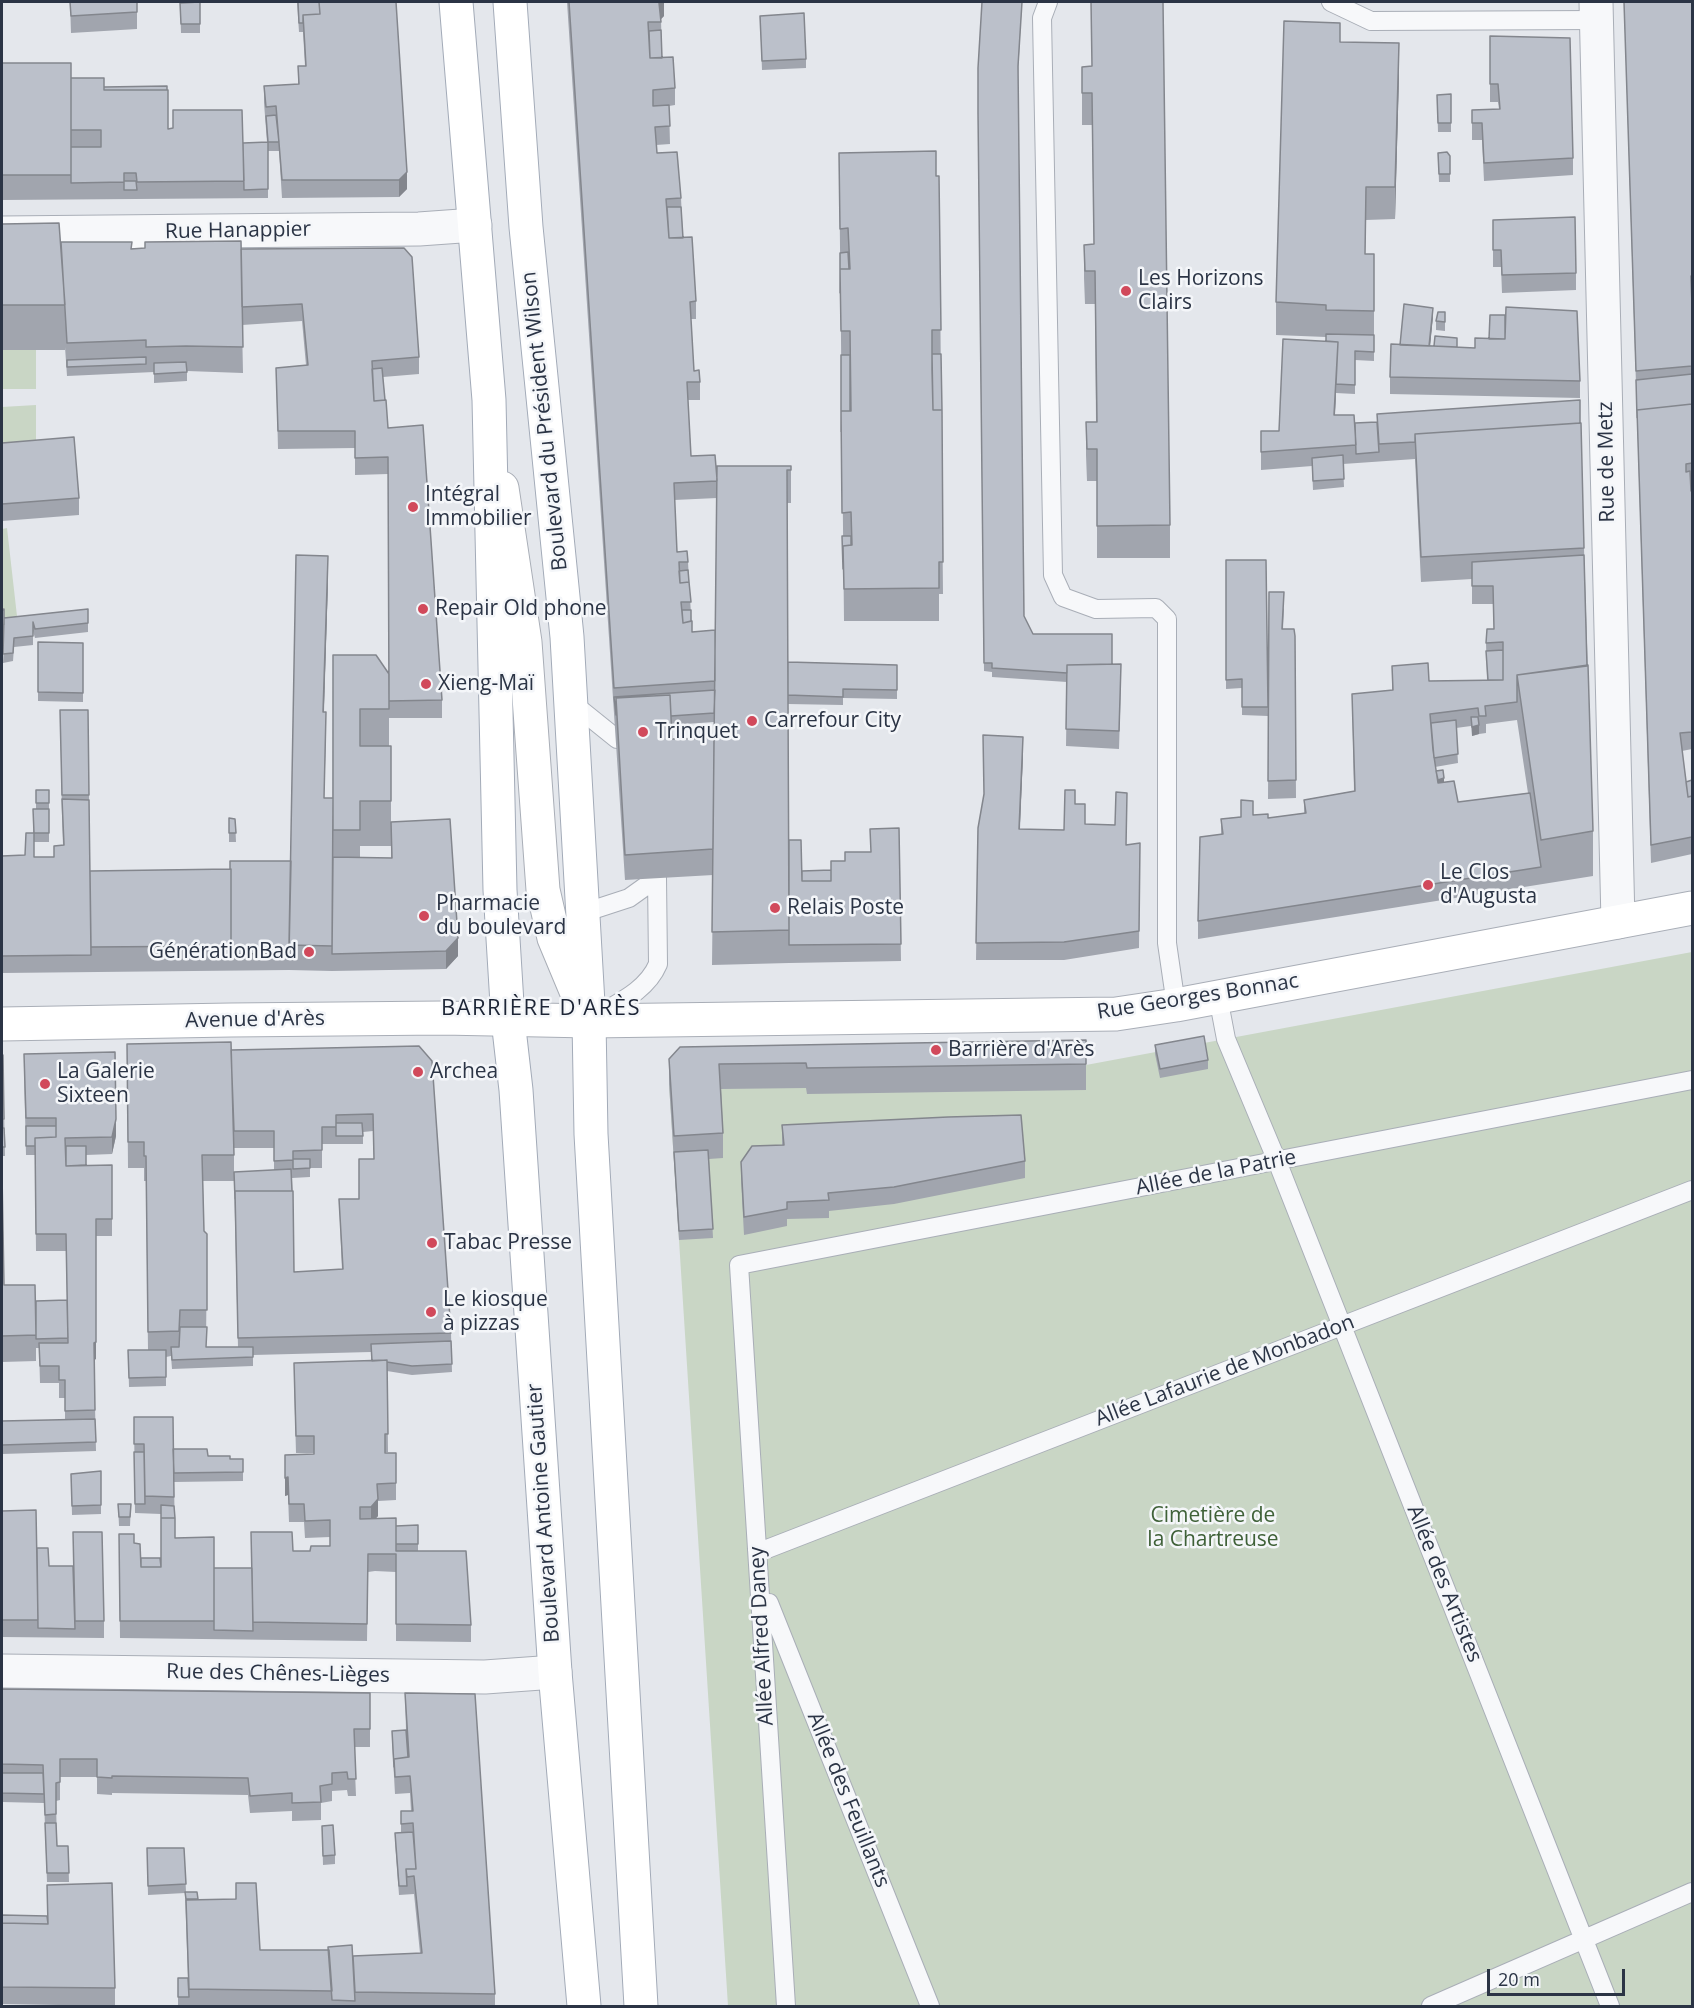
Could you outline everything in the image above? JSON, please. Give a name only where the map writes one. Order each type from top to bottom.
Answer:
[{"type":"main road","points":[[456,2],[489,400],[500,890],[508,1020]]},
{"type":"main road","name":"Boulevard du Président Wilson","points":[[510,2],[526,227],[567,637],[589,1021]]},
{"type":"main road","points":[[489,400],[525,642],[543,890],[554,938],[589,1021],[592,1145],[641,2007]]},
{"type":"main road","name":"Rue Georges Bonnac","points":[[508,1020],[1116,1014],[1176,1005],[1692,908]]},
{"type":"main road","name":"Avenue d'Arès","points":[[2,1024],[254,1019],[508,1020]]},
{"type":"main road","name":"Boulevard Antoine Gautier","points":[[508,1020],[516,1090],[555,1672],[584,2007]]},
{"type":"street","name":"Rue de Metz","points":[[1596,11],[1618,922]]},
{"type":"street","name":"Rue Hanappier","points":[[2,233],[419,229],[475,225]]},
{"type":"street","name":"Rue des Chênes-Lièges","points":[[2,1671],[473,1677],[555,1672]]},
{"type":"lane","points":[[1048,2],[1042,18],[1053,575],[1063,597],[1096,609],[1156,608],[1167,619],[1167,943],[1176,1005]]},
{"type":"lane","points":[[1331,2],[1371,21],[1596,11]]},
{"type":"lane","points":[[571,702],[617,739]]},
{"type":"lane","points":[[583,913],[629,898],[657,878],[658,964],[653,976],[639,990],[589,1021]]},
{"type":"lane","name":"Allée des Artistes","points":[[1218,996],[1226,1039],[1277,1161],[1610,2007]]},
{"type":"lane","name":"Allée de la Patrie","points":[[739,1265],[1692,1080]]},
{"type":"lane","name":"Allée Lafaurie de Monbadon","points":[[757,1550],[767,1549],[1692,1190]]},
{"type":"lane","name":"Allée Alfred Daney","points":[[739,1265],[786,2007]]},
{"type":"lane","name":"Allée des Feuillants","points":[[759,1604],[769,1604],[930,2007]]},
{"type":"lane","points":[[1431,2007],[1692,1892]]},
{"type":"green space","points":[[2,350],[36,350],[36,389],[2,389]]},
{"type":"green space","points":[[36,405],[36,447],[2,449],[2,407]]},
{"type":"green space","points":[[7,528],[18,625],[2,627],[2,529]]},
{"type":"green space","name":"Cimetière de la Chartreuse","points":[[1692,952],[1692,2006],[728,2006],[669,1084],[680,1072],[1086,1065]]},
{"type":"building","points":[[70,2],[137,2],[137,12],[71,16]]},
{"type":"building","points":[[200,2],[200,24],[181,24],[180,3]]},
{"type":"building","points":[[298,2],[319,2],[320,14],[303,15],[303,23],[299,23]]},
{"type":"building","points":[[319,2],[396,2],[407,172],[399,180],[282,180],[276,106],[266,107],[264,86],[299,84],[298,66],[306,66],[303,15],[320,14]]},
{"type":"building","points":[[569,2],[661,2],[659,3],[661,22],[648,22],[650,58],[673,57],[675,88],[653,90],[653,106],[669,105],[670,126],[655,127],[657,153],[677,152],[681,198],[666,199],[669,238],[692,237],[696,301],[690,302],[694,371],[699,370],[700,382],[687,382],[691,456],[715,455],[717,479],[717,481],[674,483],[677,552],[687,551],[688,562],[679,562],[680,583],[689,582],[691,602],[681,602],[683,623],[692,621],[692,632],[715,630],[715,681],[614,688]]},
{"type":"building","points":[[982,2],[1022,2],[1018,66],[1024,616],[1033,634],[1112,634],[1112,664],[1067,665],[1067,673],[992,668],[992,663],[984,663],[978,113]]},
{"type":"building","name":"Les Horizons Clairs","points":[[1091,2],[1163,2],[1170,525],[1097,526],[1097,449],[1087,449],[1086,422],[1097,422],[1095,271],[1085,271],[1084,245],[1094,244],[1092,93],[1082,93],[1082,67],[1092,66]]},
{"type":"building","points":[[1624,2],[1692,2],[1692,366],[1636,371]]},
{"type":"building","points":[[804,13],[806,59],[762,61],[760,16]]},
{"type":"building","points":[[1284,21],[1340,23],[1340,42],[1399,43],[1395,187],[1366,187],[1365,254],[1374,254],[1374,311],[1326,310],[1326,305],[1276,302]]},
{"type":"building","points":[[661,30],[662,58],[650,58],[649,31]]},
{"type":"building","points":[[1490,36],[1570,38],[1573,158],[1484,163],[1482,123],[1472,123],[1472,110],[1500,109],[1498,84],[1490,84]]},
{"type":"building","points":[[2,63],[71,63],[71,175],[2,175]]},
{"type":"building","points":[[71,78],[104,78],[104,90],[168,90],[168,129],[173,128],[173,110],[242,110],[244,181],[137,182],[136,173],[124,173],[124,182],[71,183],[71,147],[101,147],[101,130],[71,130]]},
{"type":"building","points":[[167,86],[167,90],[104,90],[104,87]]},
{"type":"building","points":[[1451,94],[1451,123],[1438,123],[1437,95]]},
{"type":"building","points":[[276,115],[279,142],[268,142],[266,116]]},
{"type":"building","points":[[268,142],[268,189],[244,190],[243,143]]},
{"type":"building","points":[[936,151],[936,176],[939,176],[941,330],[932,330],[932,370],[933,410],[942,410],[943,562],[939,562],[939,588],[844,589],[843,546],[852,545],[851,512],[842,513],[841,411],[851,411],[850,331],[841,331],[840,269],[850,269],[848,228],[840,229],[839,153]]},
{"type":"building","points":[[1447,152],[1450,156],[1450,174],[1439,174],[1438,153]]},
{"type":"building","points":[[124,181],[136,181],[137,190],[124,190]]},
{"type":"building","points":[[667,207],[681,207],[683,238],[669,238]]},
{"type":"building","points":[[1575,217],[1576,273],[1502,275],[1501,250],[1493,250],[1493,220]]},
{"type":"building","points":[[59,223],[65,305],[2,305],[2,224]]},
{"type":"building","points":[[241,241],[243,347],[146,347],[146,340],[67,343],[61,242],[132,242],[131,249],[145,248],[145,242]]},
{"type":"building","points":[[404,248],[412,257],[419,357],[372,361],[374,401],[386,400],[388,428],[423,425],[442,700],[389,701],[388,457],[355,458],[355,431],[278,431],[276,368],[308,365],[302,304],[242,307],[241,249]]},
{"type":"building","points":[[848,252],[849,269],[840,269],[840,253]]},
{"type":"building","points":[[1404,304],[1433,308],[1429,346],[1400,345]]},
{"type":"building","points":[[1506,307],[1577,311],[1580,381],[1390,377],[1391,344],[1475,348],[1475,338],[1505,339]]},
{"type":"building","points":[[1438,312],[1445,312],[1445,322],[1436,321]]},
{"type":"building","points":[[1490,315],[1505,315],[1505,339],[1489,339]]},
{"type":"building","points":[[1326,334],[1374,335],[1374,352],[1355,351],[1355,385],[1336,384],[1338,342],[1326,341]]},
{"type":"building","points":[[1435,336],[1457,338],[1457,347],[1434,346]]},
{"type":"building","points":[[1283,339],[1338,342],[1334,415],[1354,415],[1356,445],[1261,452],[1261,431],[1279,431]]},
{"type":"building","points":[[932,354],[941,354],[942,410],[933,410]]},
{"type":"building","points":[[841,355],[850,355],[850,411],[841,411]]},
{"type":"building","points":[[146,357],[146,364],[67,367],[67,360]]},
{"type":"building","points":[[186,362],[187,372],[154,374],[154,363]]},
{"type":"building","points":[[382,368],[385,400],[374,401],[372,369]]},
{"type":"building","points":[[1692,374],[1692,404],[1637,410],[1637,418],[1636,380]]},
{"type":"building","points":[[1580,400],[1580,423],[1415,434],[1415,442],[1379,444],[1377,414]]},
{"type":"building","points":[[1692,404],[1692,463],[1686,464],[1686,472],[1690,471],[1692,491],[1692,732],[1680,733],[1688,797],[1692,796],[1692,837],[1651,845],[1637,410]]},
{"type":"building","points":[[1377,422],[1379,452],[1356,454],[1355,423]]},
{"type":"building","points":[[1581,423],[1584,548],[1421,557],[1415,434]]},
{"type":"building","points":[[74,437],[79,498],[2,504],[2,443]]},
{"type":"building","points":[[1343,455],[1344,479],[1313,481],[1312,458]]},
{"type":"building","name":"Carrefour City","points":[[717,466],[791,466],[791,470],[787,470],[789,930],[712,932]]},
{"type":"building","points":[[842,536],[851,536],[851,545],[843,546],[843,569]]},
{"type":"building","points":[[296,555],[328,556],[323,712],[326,712],[324,798],[333,798],[332,946],[289,945]]},
{"type":"building","points":[[1584,555],[1587,666],[1517,675],[1517,702],[1485,706],[1486,716],[1479,716],[1478,708],[1430,714],[1438,783],[1454,781],[1458,802],[1530,793],[1541,867],[1198,921],[1200,837],[1223,834],[1221,819],[1241,817],[1241,800],[1253,801],[1253,815],[1268,814],[1268,818],[1306,813],[1304,800],[1355,791],[1352,694],[1393,690],[1392,666],[1428,663],[1429,681],[1503,680],[1503,642],[1486,643],[1487,629],[1494,629],[1493,586],[1472,586],[1472,562]]},
{"type":"building","points":[[1226,560],[1266,560],[1268,707],[1242,707],[1242,679],[1226,680]]},
{"type":"building","points":[[688,570],[689,582],[680,583],[679,571]]},
{"type":"building","points":[[1269,592],[1284,592],[1282,629],[1294,629],[1296,780],[1268,781]]},
{"type":"building","points":[[4,609],[4,625],[2,625],[2,610]]},
{"type":"building","points":[[88,609],[88,623],[35,629],[33,622],[33,636],[14,638],[13,653],[3,654],[4,618]]},
{"type":"building","points":[[682,610],[691,610],[691,621],[683,623]]},
{"type":"building","points":[[38,642],[83,643],[83,693],[38,692]]},
{"type":"building","points":[[1503,650],[1503,680],[1488,680],[1486,651]]},
{"type":"building","points":[[333,655],[376,655],[389,674],[389,709],[360,709],[360,746],[391,746],[391,801],[360,801],[360,830],[333,830]]},
{"type":"building","points":[[788,662],[897,665],[897,690],[843,689],[843,697],[788,695]]},
{"type":"building","points":[[1121,664],[1119,731],[1066,729],[1067,665]]},
{"type":"building","points":[[1588,665],[1593,831],[1541,840],[1517,675]]},
{"type":"building","points":[[715,690],[714,713],[671,716],[670,695],[616,698],[616,715],[614,697]]},
{"type":"building","name":"Trinquet","points":[[670,695],[672,739],[714,738],[713,849],[625,855],[616,698]]},
{"type":"building","points":[[60,710],[88,710],[89,795],[62,795]]},
{"type":"building","points":[[1471,717],[1478,717],[1479,725],[1472,727]]},
{"type":"building","points":[[1456,720],[1458,754],[1434,758],[1431,723]]},
{"type":"building","points":[[983,735],[1023,737],[1019,829],[1064,830],[1065,790],[1075,790],[1075,804],[1085,804],[1085,824],[1115,825],[1116,792],[1127,793],[1126,845],[1140,843],[1139,931],[1064,942],[976,943],[978,828],[984,794]]},
{"type":"building","points":[[1443,770],[1444,778],[1438,780],[1436,771]]},
{"type":"building","points":[[1692,780],[1692,796],[1688,797],[1686,782]]},
{"type":"building","points":[[36,790],[49,790],[49,803],[36,803]]},
{"type":"building","points":[[62,799],[89,800],[91,955],[2,956],[2,856],[25,855],[26,833],[34,833],[34,857],[54,857],[54,846],[64,845]]},
{"type":"building","points":[[33,809],[49,809],[49,833],[34,833]]},
{"type":"building","points":[[229,818],[235,819],[236,833],[229,833]]},
{"type":"building","points":[[450,819],[458,938],[446,951],[332,954],[333,857],[392,858],[391,822]]},
{"type":"building","points":[[899,828],[901,944],[789,945],[789,840],[801,840],[802,881],[831,881],[831,861],[845,861],[845,852],[871,852],[870,829]]},
{"type":"building","points":[[230,861],[291,861],[289,953],[231,954]]},
{"type":"building","points":[[231,869],[231,946],[91,947],[90,871]]},
{"type":"building","points":[[831,870],[831,881],[802,881],[802,871]]},
{"type":"building","points":[[1204,1036],[1208,1060],[1160,1069],[1155,1045]]},
{"type":"building","points":[[1086,1040],[1086,1064],[807,1068],[806,1063],[719,1064],[723,1133],[674,1136],[669,1059],[680,1047]]},
{"type":"building","points":[[231,1042],[234,1155],[202,1155],[204,1231],[207,1234],[207,1310],[180,1310],[179,1331],[148,1332],[146,1156],[144,1156],[144,1142],[128,1142],[127,1044]]},
{"type":"building","points":[[419,1046],[432,1061],[451,1333],[238,1338],[235,1191],[293,1191],[294,1272],[343,1269],[339,1199],[359,1199],[359,1159],[374,1159],[373,1114],[336,1115],[336,1127],[322,1127],[322,1150],[293,1151],[293,1160],[274,1161],[274,1131],[234,1131],[231,1050]]},
{"type":"building","points":[[115,1052],[116,1119],[112,1137],[65,1138],[66,1166],[112,1165],[112,1219],[96,1219],[95,1410],[65,1411],[65,1380],[59,1380],[59,1366],[40,1366],[39,1343],[68,1343],[66,1234],[36,1234],[35,1138],[56,1137],[56,1118],[26,1118],[24,1054]]},
{"type":"building","points":[[3,1055],[4,1119],[2,1119]]},
{"type":"building","points":[[1021,1115],[1025,1161],[894,1187],[828,1193],[829,1200],[787,1202],[787,1209],[744,1217],[741,1162],[752,1146],[784,1145],[782,1125]]},
{"type":"building","points":[[336,1123],[362,1123],[363,1136],[336,1136]]},
{"type":"building","points":[[26,1126],[56,1126],[56,1137],[35,1138],[35,1146],[26,1146]]},
{"type":"building","points":[[2,1128],[4,1128],[5,1147],[2,1147]]},
{"type":"building","points":[[66,1146],[86,1146],[86,1165],[66,1166]]},
{"type":"building","points":[[708,1150],[713,1229],[679,1231],[674,1152]]},
{"type":"building","points":[[293,1159],[310,1159],[310,1168],[293,1169]]},
{"type":"building","points":[[291,1169],[292,1191],[235,1191],[235,1199],[234,1172]]},
{"type":"building","points":[[2,1174],[4,1285],[35,1285],[36,1335],[2,1336]]},
{"type":"building","points":[[67,1300],[68,1338],[36,1339],[36,1301]]},
{"type":"building","points":[[180,1327],[207,1327],[206,1347],[253,1347],[253,1357],[172,1360],[171,1347],[179,1347]]},
{"type":"building","points":[[451,1341],[452,1364],[412,1366],[387,1362],[387,1360],[372,1361],[371,1344]]},
{"type":"building","points":[[128,1350],[166,1350],[166,1377],[129,1378]]},
{"type":"building","points":[[387,1360],[388,1434],[385,1434],[385,1453],[396,1453],[396,1483],[377,1484],[378,1499],[371,1507],[360,1507],[360,1519],[396,1518],[396,1551],[466,1551],[471,1625],[396,1624],[396,1554],[368,1554],[367,1624],[253,1622],[251,1532],[292,1532],[293,1551],[310,1551],[311,1546],[330,1546],[330,1520],[305,1521],[304,1504],[289,1504],[288,1477],[285,1478],[285,1455],[314,1454],[314,1436],[296,1436],[294,1363]]},
{"type":"building","points":[[134,1417],[173,1417],[174,1497],[145,1496],[144,1444],[134,1444]]},
{"type":"building","points":[[95,1419],[96,1442],[2,1445],[2,1421]]},
{"type":"building","points":[[173,1449],[207,1449],[208,1456],[230,1456],[230,1459],[243,1459],[243,1472],[174,1473]]},
{"type":"building","points":[[134,1452],[144,1452],[145,1504],[135,1504]]},
{"type":"building","points":[[101,1471],[101,1505],[72,1506],[71,1474]]},
{"type":"building","points":[[118,1504],[131,1504],[130,1517],[119,1517]]},
{"type":"building","points":[[161,1505],[174,1506],[175,1518],[161,1518]]},
{"type":"building","points":[[36,1510],[38,1620],[2,1620],[2,1511]]},
{"type":"building","points":[[161,1518],[175,1518],[175,1538],[214,1537],[214,1621],[120,1621],[119,1534],[134,1534],[134,1543],[140,1544],[141,1567],[161,1567]]},
{"type":"building","points":[[418,1525],[418,1544],[396,1544],[396,1526]]},
{"type":"building","points":[[73,1532],[102,1532],[104,1621],[75,1621]]},
{"type":"building","points":[[37,1548],[48,1548],[49,1566],[73,1566],[75,1629],[38,1628]]},
{"type":"building","points":[[141,1558],[160,1558],[161,1567],[141,1567]]},
{"type":"building","points":[[214,1568],[252,1568],[253,1631],[214,1630]]},
{"type":"building","points":[[2,1689],[370,1693],[370,1729],[354,1729],[356,1779],[348,1779],[347,1772],[332,1773],[332,1784],[320,1786],[321,1802],[292,1803],[292,1793],[250,1796],[248,1778],[97,1777],[97,1759],[60,1759],[60,1782],[56,1783],[56,1814],[45,1815],[43,1765],[2,1764]]},
{"type":"building","points":[[405,1693],[475,1694],[495,1994],[355,1992],[353,1956],[422,1953],[414,1876],[407,1877],[406,1869],[416,1869],[413,1823],[401,1824],[401,1811],[413,1811],[410,1776],[395,1777],[394,1759],[409,1757]]},
{"type":"building","points":[[406,1730],[408,1757],[394,1759],[394,1767],[392,1731]]},
{"type":"building","points":[[2,1773],[43,1773],[44,1794],[2,1793]]},
{"type":"building","points":[[45,1823],[56,1823],[57,1846],[68,1846],[69,1873],[47,1873]]},
{"type":"building","points":[[333,1825],[335,1855],[323,1856],[322,1826]]},
{"type":"building","points":[[413,1832],[416,1869],[406,1869],[407,1886],[399,1886],[395,1833]]},
{"type":"building","points":[[147,1848],[184,1848],[186,1884],[148,1886]]},
{"type":"building","points":[[112,1883],[115,1988],[2,1987],[2,1923],[48,1924],[47,1885]]},
{"type":"building","points":[[236,1883],[256,1883],[260,1950],[329,1950],[332,1991],[189,1989],[186,1900],[236,1899]]},
{"type":"building","points":[[185,1892],[197,1892],[198,1899],[186,1899]]},
{"type":"building","points":[[2,1915],[47,1916],[48,1924],[2,1923]]},
{"type":"building","points":[[352,1945],[355,2001],[332,2000],[328,1947]]},
{"type":"building","points":[[178,1978],[188,1978],[189,1997],[178,1997]]},
{"type":"place","name":"Les Horizons Clairs","points":[[1126,291]]},
{"type":"place","name":"Intégral Immobilier","points":[[413,507]]},
{"type":"place","name":"Repair Old phone","points":[[423,609]]},
{"type":"place","name":"Xieng-Maï","points":[[426,684]]},
{"type":"place","name":"Carrefour City","points":[[752,721]]},
{"type":"place","name":"Trinquet","points":[[643,732]]},
{"type":"place","name":"Le Clos d'Augusta","points":[[1428,885]]},
{"type":"place","name":"Relais Poste","points":[[775,908]]},
{"type":"place","name":"Pharmacie du boulevard","points":[[424,916]]},
{"type":"place","name":"GénérationBad","points":[[309,952]]},
{"type":"place","name":"Barrière d'Arès","points":[[936,1050]]},
{"type":"place","name":"Archea","points":[[418,1072]]},
{"type":"place","name":"La Galerie Sixteen","points":[[45,1084]]},
{"type":"place","name":"Tabac Presse","points":[[432,1243]]},
{"type":"place","name":"Le kiosque à pizzas","points":[[431,1312]]},
{"type":"district","name":"BARRIÈRE D'ARÈS","points":[[541,1009]]}]
